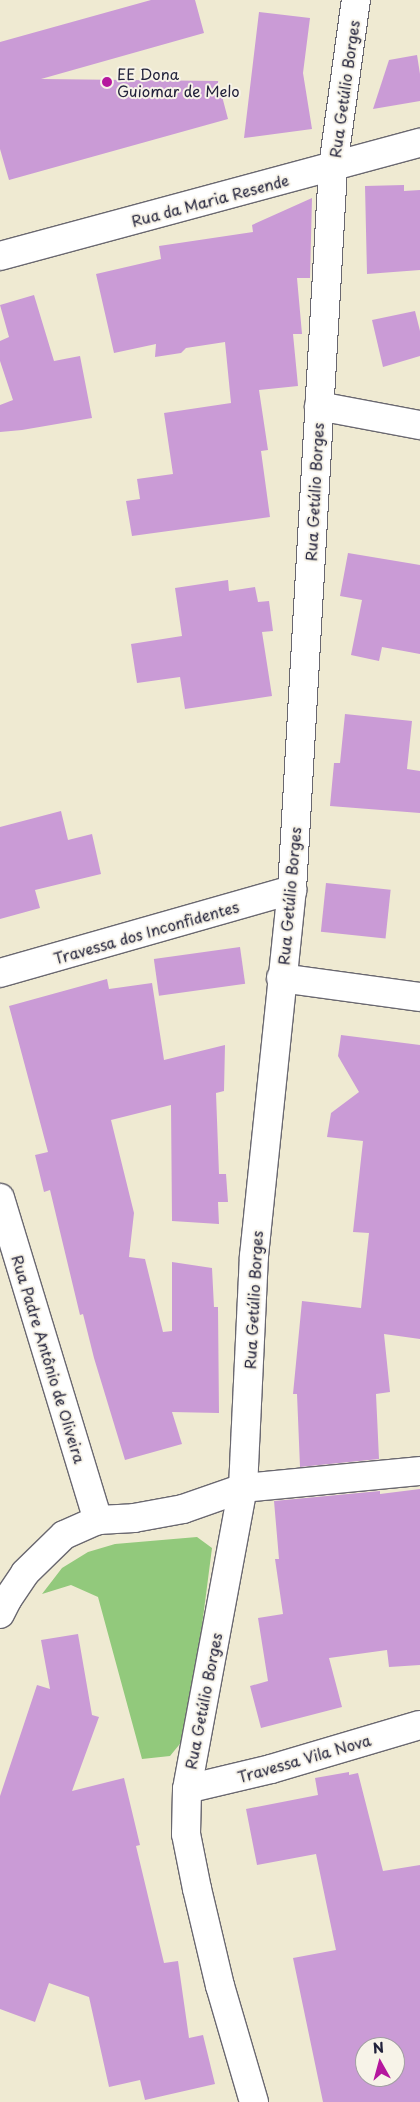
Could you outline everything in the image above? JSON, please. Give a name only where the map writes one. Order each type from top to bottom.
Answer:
[{"type":"street","name":"Rua Getúlio Borges","points":[[187,1789],[243,1488],[254,1256],[281,978],[292,890],[333,167],[356,0]]},
{"type":"street","name":"Rua da Maria Resende","points":[[0,256],[420,143]]},
{"type":"street","points":[[319,406],[420,425]]},
{"type":"street","name":"Travessa dos Inconfidentes","points":[[0,973],[292,890]]},
{"type":"street","points":[[281,978],[420,997]]},
{"type":"street","name":"Rua Padre Antônio de Oliveira","points":[[0,1198],[98,1520]]},
{"type":"street","points":[[0,1614],[25,1573],[64,1535],[98,1520],[134,1518],[183,1509],[243,1488],[420,1471]]},
{"type":"street","name":"Travessa Vila Nova","points":[[187,1789],[271,1769],[420,1725]]},
{"type":"street","points":[[187,1789],[186,1834],[197,1889],[220,1986],[254,2102]]},
{"type":"green space","points":[[197,1537],[212,1548],[188,1734],[170,1756],[142,1759],[98,1597],[71,1585],[42,1594],[62,1568],[88,1552],[115,1544]]},
{"type":"building","points":[[151,0],[195,0],[204,33],[41,79],[218,81],[228,119],[9,180],[0,149],[0,42]]},
{"type":"building","points":[[259,12],[310,18],[303,73],[312,129],[244,138]]},
{"type":"building","points":[[417,55],[420,74],[420,101],[373,109],[389,60]]},
{"type":"building","points":[[404,185],[404,191],[420,190],[420,270],[367,274],[365,186]]},
{"type":"building","points":[[312,198],[310,278],[297,278],[302,334],[293,334],[298,386],[259,390],[268,450],[261,451],[270,517],[132,536],[126,501],[140,499],[137,479],[173,474],[164,413],[231,403],[225,342],[186,348],[181,353],[155,357],[156,344],[114,353],[96,274],[161,259],[159,246],[253,232],[252,225]]},
{"type":"building","points":[[34,295],[54,361],[80,356],[92,418],[0,432],[0,405],[13,400],[0,361],[0,341],[9,337],[0,305]]},
{"type":"building","points":[[415,311],[420,331],[420,356],[383,367],[372,320]]},
{"type":"building","points":[[348,553],[420,565],[420,654],[382,647],[379,661],[351,655],[362,600],[340,596]]},
{"type":"building","points":[[228,580],[229,591],[255,587],[258,602],[269,601],[273,631],[262,632],[272,696],[185,709],[180,677],[137,683],[131,644],[182,636],[175,588]]},
{"type":"building","points":[[345,714],[412,721],[407,769],[420,771],[420,813],[330,806],[334,763],[340,763]]},
{"type":"building","points":[[61,811],[68,840],[92,834],[101,874],[35,890],[40,908],[0,919],[0,827]]},
{"type":"building","points":[[326,883],[391,890],[386,939],[321,932]]},
{"type":"building","points":[[240,947],[245,984],[159,996],[154,959]]},
{"type":"building","points":[[107,979],[109,989],[152,983],[164,1060],[225,1045],[224,1091],[216,1093],[219,1174],[226,1174],[228,1202],[218,1202],[219,1224],[172,1221],[171,1105],[111,1120],[134,1213],[129,1257],[145,1259],[163,1332],[172,1331],[172,1262],[212,1268],[214,1307],[218,1307],[219,1413],[172,1412],[182,1444],[125,1460],[94,1358],[83,1314],[80,1315],[50,1190],[44,1192],[35,1155],[48,1152],[9,1006]]},
{"type":"building","points":[[341,1035],[420,1045],[420,1339],[384,1334],[390,1392],[376,1394],[379,1459],[300,1467],[297,1394],[293,1394],[302,1301],[361,1308],[369,1233],[353,1232],[363,1141],[327,1137],[331,1113],[359,1092],[338,1056]]},
{"type":"building","points":[[420,1489],[420,1665],[389,1667],[387,1650],[329,1658],[342,1707],[261,1728],[250,1686],[268,1681],[258,1618],[283,1614],[275,1559],[279,1559],[274,1501],[380,1491],[380,1494]]},
{"type":"building","points":[[78,1634],[92,1715],[99,1717],[72,1791],[124,1778],[140,1845],[136,1846],[164,1963],[178,1961],[189,2038],[203,2035],[215,2084],[145,2100],[140,2080],[109,2087],[89,1997],[49,1983],[35,2022],[0,2009],[0,1796],[37,1685],[50,1689],[41,1640]]},
{"type":"building","points":[[349,1772],[349,1775],[358,1773],[383,1871],[420,1865],[420,2102],[323,2102],[293,1958],[336,1950],[316,1854],[257,1865],[246,1809],[318,1795],[315,1778]]},
{"type":"place","name":"EE Dona Guiomar de Melo","points":[[107,82]]}]
